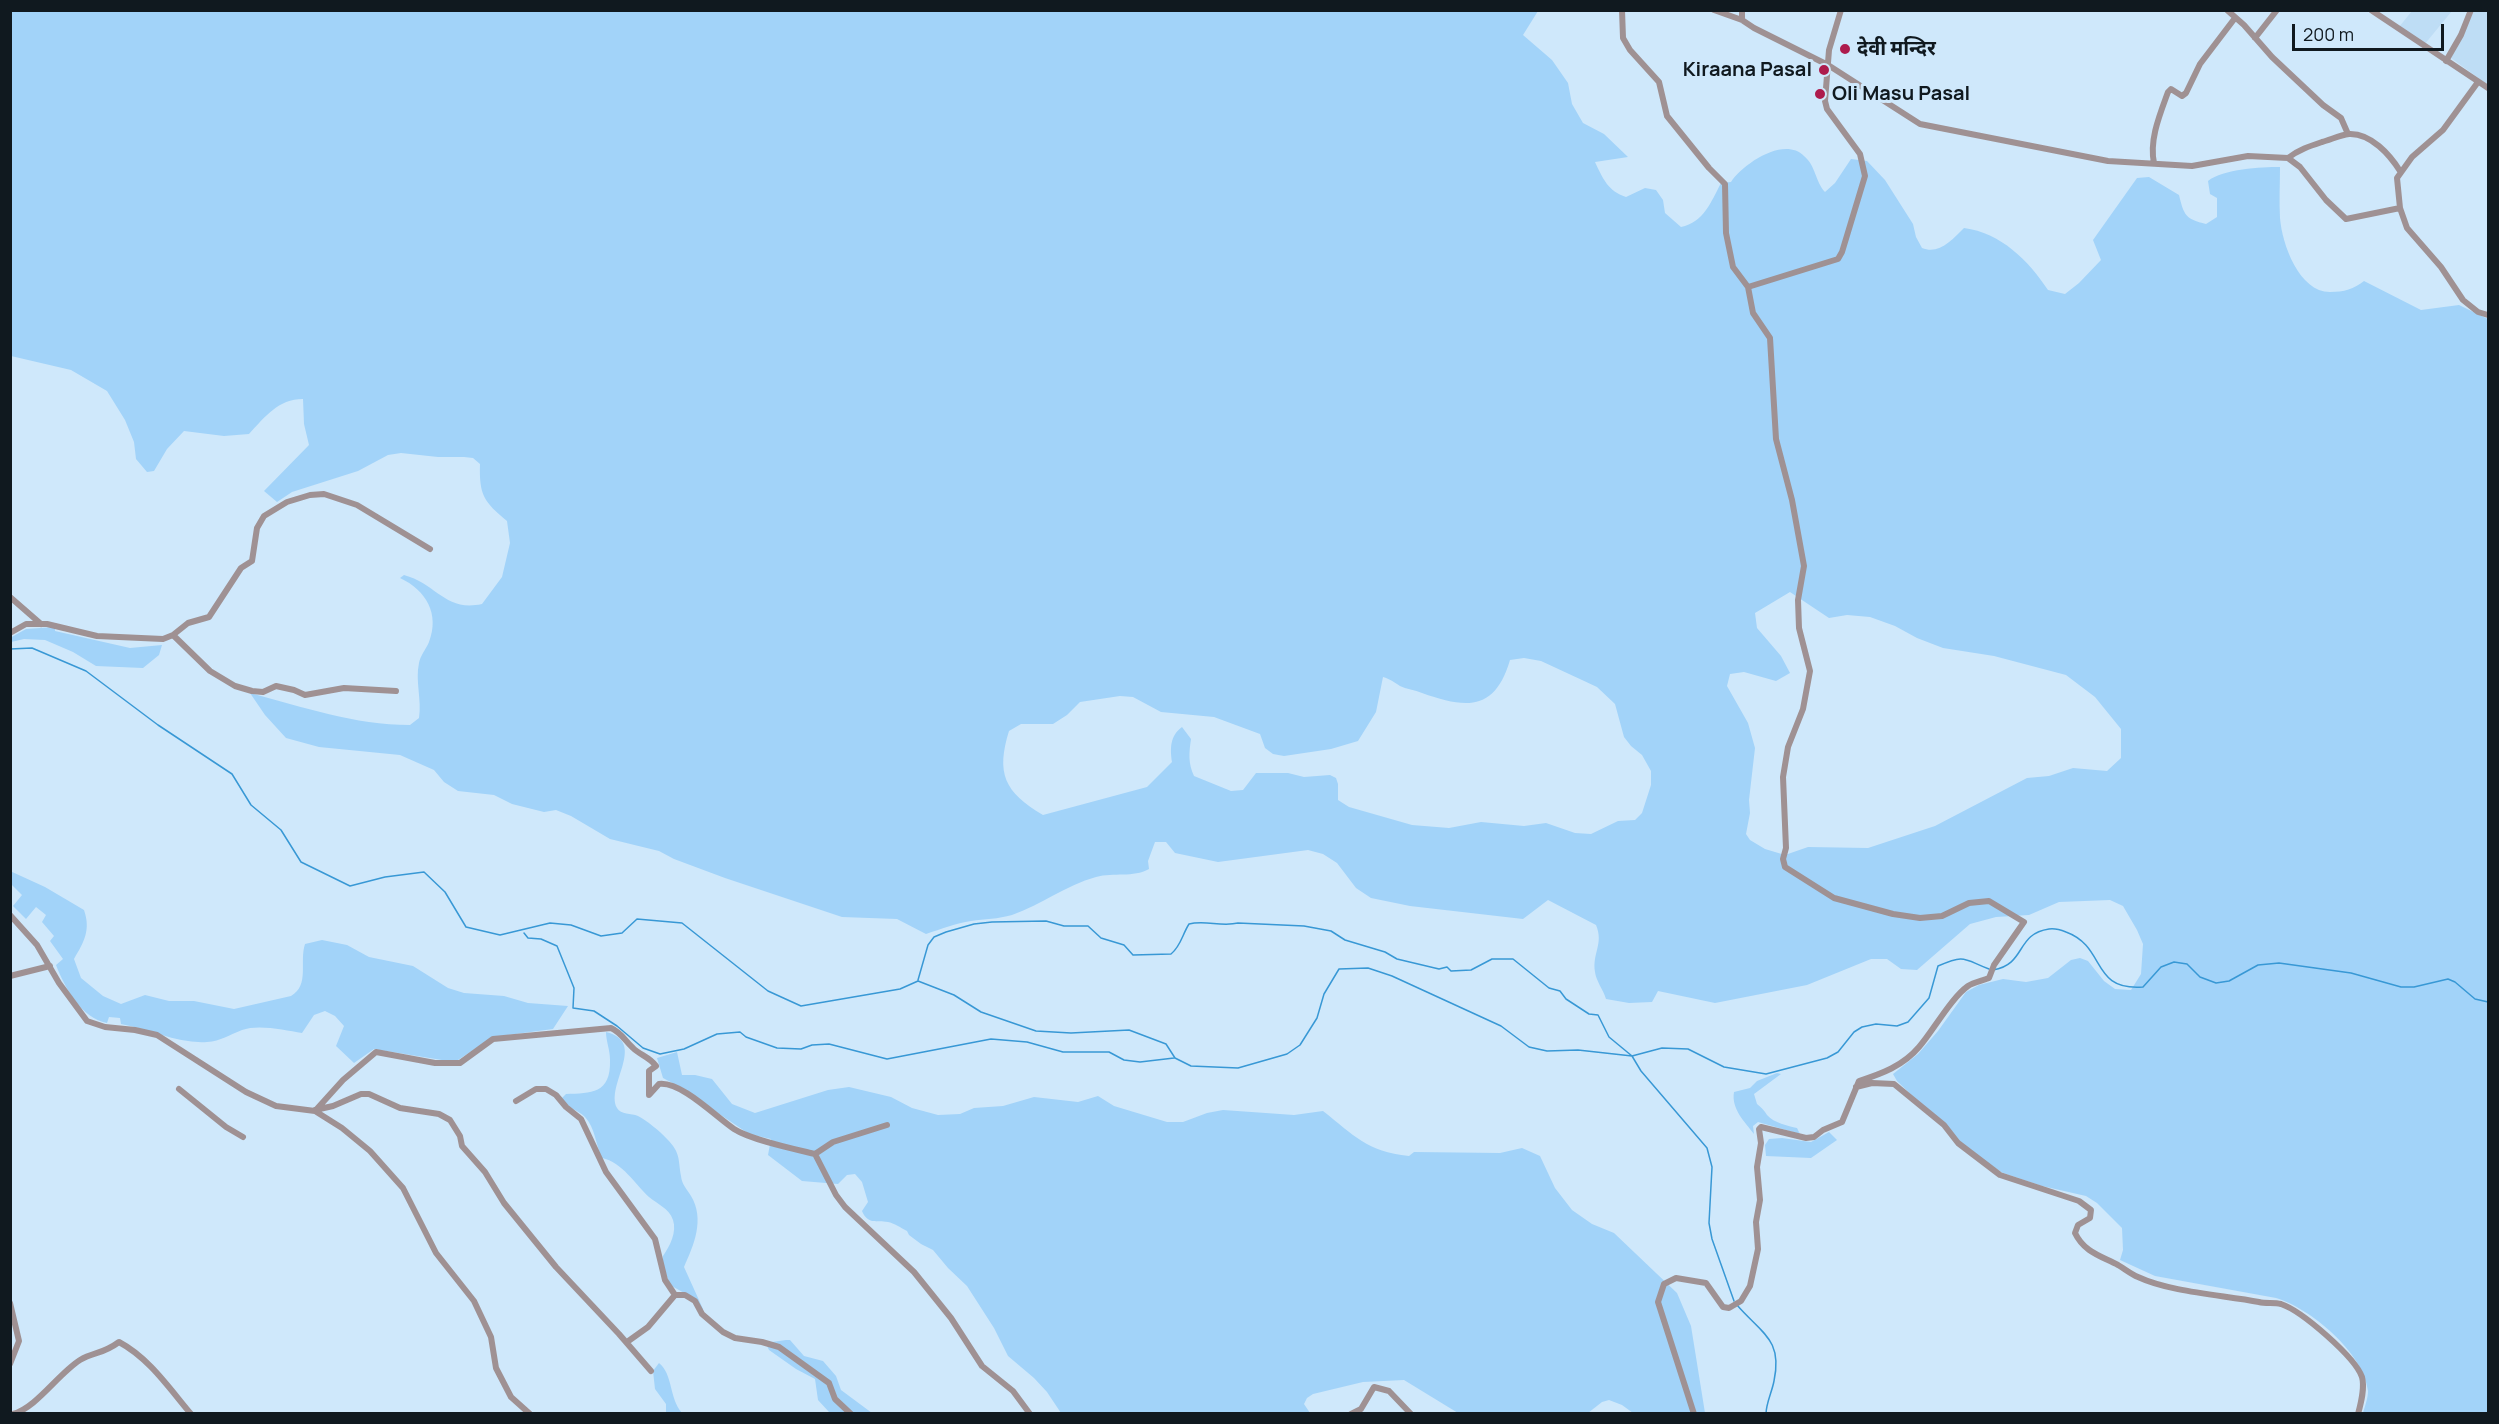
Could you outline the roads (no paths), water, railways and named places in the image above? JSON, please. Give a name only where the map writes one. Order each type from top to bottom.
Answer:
[{"type":"street","points":[[1622,10],[1623,38],[1630,50],[1659,82],[1666,116],[1725,184],[1726,233],[1733,267],[1748,286],[1753,313],[1770,338],[1776,439],[1792,500],[1804,566],[1798,600],[1799,628],[1810,671],[1803,709],[1788,747],[1783,777],[1786,848],[1782,858],[1785,867],[1834,898],[1893,914],[1920,918],[1942,916],[1969,903],[1989,900],[2024,922],[1994,964],[1989,978],[1969,985],[1957,995],[1918,1048],[1899,1065],[1884,1073],[1859,1081],[1842,1122],[1823,1130],[1814,1137],[1790,1135],[1761,1127],[1757,1167],[1760,1200],[1757,1213],[1758,1249],[1750,1286],[1742,1301],[1729,1308],[1723,1307],[1707,1283],[1676,1278],[1665,1284],[1658,1302],[1694,1413]]},
{"type":"street","points":[[1714,10],[1742,20],[1828,65],[1920,124],[2091,159],[2192,166],[2248,156],[2288,158],[2315,144],[2348,134],[2369,139],[2384,151],[2400,171]]},
{"type":"street","points":[[1742,10],[1742,20]]},
{"type":"street","points":[[1748,286],[1838,259],[1842,252],[1865,176],[1860,154],[1827,109],[1825,101],[1829,50],[1841,10]]},
{"type":"street","points":[[2227,10],[2324,105],[2341,118],[2348,134]]},
{"type":"street","points":[[2255,38],[2277,10]]},
{"type":"street","points":[[2371,10],[2488,88]]},
{"type":"street","points":[[2446,61],[2461,35],[2471,10]]},
{"type":"street","points":[[2154,163],[2152,153],[2156,132],[2168,92],[2171,89],[2182,96],[2186,93],[2200,64],[2235,18]]},
{"type":"street","points":[[2478,82],[2443,130],[2400,171],[2397,178],[2400,208],[2407,228],[2441,267],[2463,300],[2478,312],[2488,315]]},
{"type":"street","points":[[2288,158],[2301,167],[2326,200],[2346,219],[2400,208]]},
{"type":"street","points":[[10,633],[26,624],[41,624],[97,636],[163,639],[173,635],[188,623],[209,617],[241,568],[252,561],[256,528],[264,516],[297,498],[324,495],[357,505],[430,549]]},
{"type":"street","points":[[10,597],[41,624]]},
{"type":"street","points":[[173,635],[210,671],[235,686],[252,691],[263,692],[276,686],[305,695],[344,688],[396,691]]},
{"type":"street","points":[[10,915],[28,934],[59,983],[87,1021],[105,1027],[157,1035],[246,1092],[276,1106],[315,1111],[361,1094],[369,1094],[400,1108],[439,1114],[450,1120],[460,1136],[462,1146],[485,1172],[504,1203],[555,1267],[627,1342],[651,1371]]},
{"type":"street","points":[[10,976],[50,966]]},
{"type":"street","points":[[315,1111],[343,1080],[369,1055],[376,1052],[435,1063],[460,1063],[493,1039],[611,1028],[623,1035],[634,1049],[644,1054],[656,1066],[649,1071],[649,1095],[659,1084],[667,1084],[694,1099],[735,1130],[760,1140],[815,1154],[833,1142],[887,1125]]},
{"type":"street","points":[[1856,1087],[1872,1083],[1894,1084],[1944,1125],[1963,1148],[2000,1174],[2079,1201],[2087,1206],[2091,1210],[2090,1218],[2078,1225],[2075,1233],[2079,1242],[2093,1254],[2117,1264],[2137,1277],[2166,1286],[2262,1303],[2280,1304],[2291,1309],[2343,1350],[2358,1368],[2363,1380],[2358,1413]]},
{"type":"street","points":[[179,1089],[226,1127],[243,1137]]},
{"type":"street","points":[[516,1101],[536,1089],[546,1089],[556,1095],[581,1119],[606,1172],[655,1239],[665,1280],[675,1295]]},
{"type":"street","points":[[315,1111],[342,1128],[370,1151],[403,1188],[436,1253],[474,1301],[491,1337],[496,1368],[511,1397],[530,1413]]},
{"type":"street","points":[[815,1154],[836,1195],[845,1207],[914,1272],[951,1318],[982,1366],[1013,1391],[1030,1413]]},
{"type":"street","points":[[627,1342],[648,1327],[675,1295],[685,1295],[695,1301],[702,1314],[723,1332],[735,1338],[779,1347],[829,1383],[835,1399],[851,1413]]},
{"type":"street","points":[[10,1303],[19,1341],[10,1364]]},
{"type":"street","points":[[14,1413],[23,1411],[42,1395],[51,1383],[80,1360],[90,1355],[106,1352],[118,1342],[134,1350],[162,1378],[191,1413]]},
{"type":"street","points":[[1352,1413],[1361,1409],[1374,1388],[1389,1391],[1411,1413]]},
{"type":"waterway","points":[[10,649],[32,648],[86,671],[158,725],[232,774],[251,805],[281,830],[301,862],[350,886],[385,877],[424,872],[445,892],[466,927],[500,935],[550,923],[571,925],[601,936],[622,933],[637,919],[682,923],[768,991],[801,1006],[900,989],[918,981],[954,995],[981,1012],[1036,1031],[1071,1033],[1129,1030],[1166,1044],[1175,1058],[1191,1066],[1238,1068],[1287,1054],[1300,1045],[1317,1018],[1324,994],[1339,969],[1368,968],[1392,976],[1501,1026],[1529,1047],[1547,1051],[1578,1050],[1632,1056],[1641,1071],[1707,1148],[1712,1167],[1709,1223],[1712,1239],[1734,1301]]},
{"type":"waterway","points":[[918,980],[928,945],[934,937],[974,924],[1046,921],[1064,926],[1088,926],[1101,938],[1124,945],[1133,955],[1171,954],[1189,924],[1238,923],[1304,926],[1331,931],[1345,940],[1385,952],[1397,959],[1439,969],[1447,967],[1451,971],[1471,970],[1492,959],[1513,959],[1549,988],[1560,991],[1566,999],[1589,1014],[1598,1015],[1609,1037],[1632,1056],[1662,1048],[1688,1049],[1724,1067],[1766,1074],[1827,1058],[1838,1052],[1854,1032],[1862,1027],[1876,1024],[1897,1026],[1908,1022],[1929,998],[1938,966],[1964,959],[1989,969]]},
{"type":"waterway","points":[[1993,970],[2011,962],[2025,943],[2038,932],[2053,929],[2066,932],[2079,939],[2088,947],[2106,975],[2114,982],[2126,986],[2143,987],[2161,967],[2174,962],[2187,964],[2200,977],[2216,983],[2229,981],[2258,965],[2279,963],[2351,973],[2401,987],[2414,987],[2448,979],[2475,999],[2488,1002]]},
{"type":"waterway","points":[[524,933],[528,938],[541,939],[557,946],[574,988],[573,1008],[594,1011],[617,1026],[643,1048],[660,1054],[684,1049],[717,1034],[740,1032],[746,1037],[777,1048],[801,1049],[812,1045],[829,1044],[887,1059],[991,1039],[1027,1042],[1063,1052],[1109,1052],[1124,1060],[1140,1062],[1174,1058]]},
{"type":"waterway","points":[[1737,1305],[1762,1330],[1773,1346],[1776,1367],[1766,1414]]},
{"type":"place","name":"देवी मन्दिर","points":[[1845,49]]},
{"type":"place","name":"Kiraana Pasal","points":[[1824,70]]},
{"type":"place","name":"Oli Masu Pasal","points":[[1820,94]]}]
